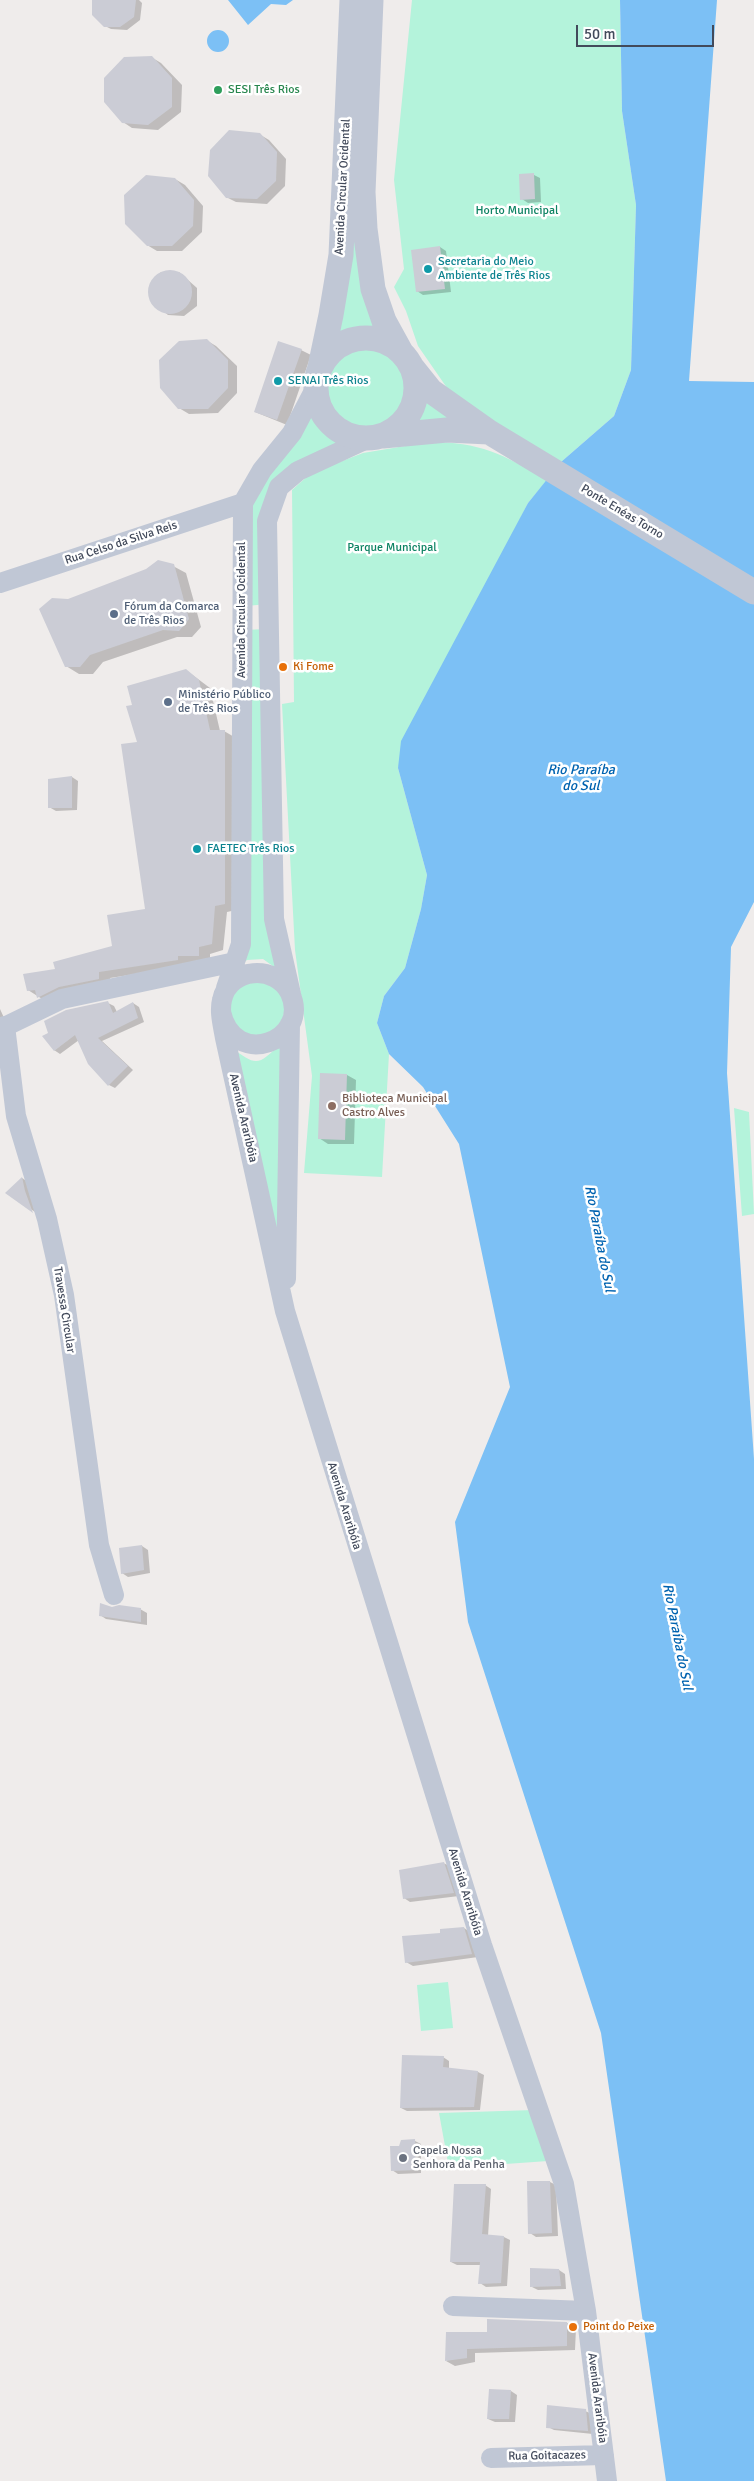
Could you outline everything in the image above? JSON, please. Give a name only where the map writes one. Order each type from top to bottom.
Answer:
[{"type":"street","name":"Avenida Circular Ocidental","points":[[222,1006],[241,944],[243,503],[262,470],[292,433],[317,380],[331,315],[341,254],[352,0]]},
{"type":"street","name":"Avenida Circular Ocidental","points":[[371,0],[363,192],[365,229],[373,289],[384,321],[406,359]]},
{"type":"street","points":[[375,437],[398,428],[409,415],[416,382],[406,359],[380,340],[372,338],[355,339],[339,346],[327,357],[317,380],[318,405],[326,419],[337,430],[352,437],[375,437],[447,430],[500,437]]},
{"type":"street","name":"Ponte Enéas Torno","points":[[406,359],[431,391],[500,437],[754,592]]},
{"type":"street","name":"Avenida Circular Ocidental","points":[[293,1001],[274,919],[267,521],[279,487],[298,471],[375,437]]},
{"type":"street","name":"Rua Celso da Silva Reis","points":[[0,583],[243,503]]},
{"type":"street","points":[[242,618],[269,616]]},
{"type":"street","name":"Travessa Circular","points":[[114,1595],[99,1545],[64,1294],[47,1219],[16,1116],[3,1028],[62,998],[235,962]]},
{"type":"street","points":[[290,1024],[285,1032],[270,1043],[251,1045],[234,1037],[223,1021],[222,1006],[225,992],[235,980],[258,972],[266,973],[280,980],[286,986],[293,1001]]},
{"type":"street","name":"Avenida Araribóia","points":[[285,1311],[290,1024],[293,1013],[293,1001]]},
{"type":"street","name":"Avenida Araribóia","points":[[222,1006],[225,1038],[285,1311],[482,1946],[564,2184],[586,2311],[607,2481]]},
{"type":"street","points":[[452,2306],[586,2311]]},
{"type":"street","name":"Rua Goitacazes","points":[[491,2458],[604,2455]]},
{"type":"green space","name":"Horto Municipal","points":[[412,0],[620,0],[622,111],[636,205],[631,370],[614,416],[561,462],[454,398],[418,346],[406,311],[394,287],[404,269],[394,180]]},
{"type":"green space","points":[[346,181],[384,337],[369,334],[355,335],[343,340],[330,349]]},
{"type":"green space","points":[[365,347],[382,350],[396,359],[405,373],[408,390],[405,407],[396,421],[382,430],[365,433],[348,430],[334,421],[325,407],[322,390],[325,373],[334,359],[348,350]]},
{"type":"green space","points":[[422,383],[476,428],[403,431],[425,406]]},
{"type":"green space","points":[[312,402],[327,430],[347,442],[281,480],[267,604],[247,606],[251,507]]},
{"type":"green space","name":"Parque Municipal","points":[[429,442],[463,444],[491,451],[547,480],[528,503],[398,768],[427,875],[421,909],[405,968],[384,996],[377,1023],[389,1054],[382,1177],[304,1173],[312,1076],[295,950],[282,704],[294,702],[292,490],[311,473],[363,453]]},
{"type":"green space","points":[[267,629],[281,972],[263,959],[247,960],[234,971],[244,630]]},
{"type":"green space","points":[[262,978],[285,996],[283,1026],[257,1040],[231,1025],[230,997],[236,988]]},
{"type":"green space","points":[[282,1042],[280,1252],[231,1047],[252,1061],[257,1061],[268,1056]]},
{"type":"green space","points":[[734,1108],[749,1112],[754,1214],[742,1216]]},
{"type":"green space","points":[[448,1982],[453,2028],[421,2031],[417,1985]]},
{"type":"green space","points":[[534,2110],[548,2161],[449,2168],[439,2113]]},
{"type":"water","points":[[228,0],[293,0],[286,5],[271,4],[248,25]]},
{"type":"water","name":"Rio Paraíba do Sul","points":[[620,0],[717,0],[689,381],[754,382],[754,902],[731,947],[727,1073],[754,1459],[754,2481],[666,2481],[601,2033],[468,1622],[455,1522],[510,1387],[459,1144],[423,1087],[389,1054],[377,1023],[384,996],[405,968],[421,909],[427,875],[398,768],[401,741],[528,503],[561,462],[614,416],[631,370],[636,205],[622,111]]},
{"type":"water","points":[[218,30],[226,33],[229,41],[226,49],[218,52],[210,49],[207,41],[210,33]]},
{"type":"building","points":[[92,0],[136,0],[134,17],[120,27],[104,27],[92,15]]},
{"type":"building","points":[[152,56],[172,78],[172,107],[148,125],[122,123],[104,102],[104,78],[124,57]]},
{"type":"building","points":[[229,130],[260,133],[277,152],[276,181],[257,199],[226,198],[208,176],[210,150]]},
{"type":"building","points":[[534,173],[535,199],[520,200],[519,174]]},
{"type":"building","points":[[146,175],[175,178],[194,200],[193,226],[172,246],[147,246],[125,224],[124,195]]},
{"type":"building","name":"Secretaria do Meio Ambiente de Três Rios","points":[[440,246],[445,289],[416,292],[411,250]]},
{"type":"building","points":[[170,270],[182,274],[188,280],[192,292],[188,304],[182,310],[170,314],[158,310],[152,304],[148,292],[152,280],[158,274]]},
{"type":"building","points":[[207,339],[228,360],[228,388],[208,409],[178,409],[160,388],[159,360],[179,341]]},
{"type":"building","name":"SENAI Três Rios","points":[[278,341],[302,349],[277,420],[254,412]]},
{"type":"building","name":"Fórum da Comarca de Três Rios","points":[[158,560],[174,564],[189,619],[179,631],[163,630],[90,655],[80,667],[65,667],[39,609],[52,598],[68,599],[146,569]]},
{"type":"building","points":[[186,669],[199,680],[210,730],[225,730],[225,904],[215,906],[212,944],[199,947],[199,956],[178,956],[178,960],[99,972],[99,979],[59,987],[37,998],[35,990],[27,991],[23,974],[55,969],[53,962],[112,946],[107,915],[145,909],[121,744],[137,742],[126,706],[132,705],[127,686]]},
{"type":"building","points":[[72,776],[72,808],[48,808],[48,779]]},
{"type":"building","points":[[108,1001],[113,1013],[133,1002],[138,1018],[98,1038],[128,1066],[108,1086],[88,1064],[75,1035],[54,1051],[42,1036],[48,1033],[44,1021],[66,1010]]},
{"type":"building","name":"Biblioteca Municipal Castro Alves","points":[[320,1073],[347,1074],[345,1140],[318,1139]]},
{"type":"building","points":[[22,1177],[25,1191],[33,1213],[5,1193]]},
{"type":"building","points":[[142,1545],[144,1570],[121,1574],[119,1548]]},
{"type":"building","points":[[100,1603],[112,1607],[119,1605],[141,1608],[141,1622],[99,1616]]},
{"type":"building","points":[[444,1862],[454,1893],[403,1899],[399,1870]]},
{"type":"building","points":[[464,1927],[472,1954],[405,1963],[402,1936],[440,1933],[440,1929]]},
{"type":"building","points":[[402,2055],[444,2056],[443,2067],[478,2071],[474,2107],[400,2108]]},
{"type":"building","name":"Capela Nossa Senhora da Penha","points":[[415,2139],[416,2170],[391,2171],[390,2146],[399,2146],[401,2140]]},
{"type":"building","points":[[527,2181],[550,2181],[552,2233],[528,2234]]},
{"type":"building","points":[[454,2184],[486,2184],[482,2234],[504,2236],[501,2283],[478,2284],[480,2262],[450,2262]]},
{"type":"building","points":[[530,2268],[559,2269],[561,2286],[530,2287]]},
{"type":"building","points":[[487,2319],[567,2322],[567,2346],[467,2349],[467,2358],[445,2361],[446,2332],[487,2332]]},
{"type":"building","points":[[489,2389],[511,2390],[509,2419],[487,2419]]},
{"type":"building","points":[[547,2405],[586,2409],[588,2431],[546,2428]]},
{"type":"place","name":"SESI Três Rios","points":[[218,90]]},
{"type":"place","name":"Secretaria do Meio Ambiente de Três Rios","points":[[428,269]]},
{"type":"place","name":"SENAI Três Rios","points":[[278,381]]},
{"type":"place","name":"Fórum da Comarca de Três Rios","points":[[114,614]]},
{"type":"place","name":"Ki Fome","points":[[283,667]]},
{"type":"place","name":"Ministério Público de Três Rios","points":[[168,702]]},
{"type":"place","name":"FAETEC Três Rios","points":[[197,849]]},
{"type":"place","name":"Biblioteca Municipal Castro Alves","points":[[332,1106]]},
{"type":"place","name":"Capela Nossa Senhora da Penha","points":[[403,2158]]},
{"type":"place","name":"Point do Peixe","points":[[573,2327]]}]
